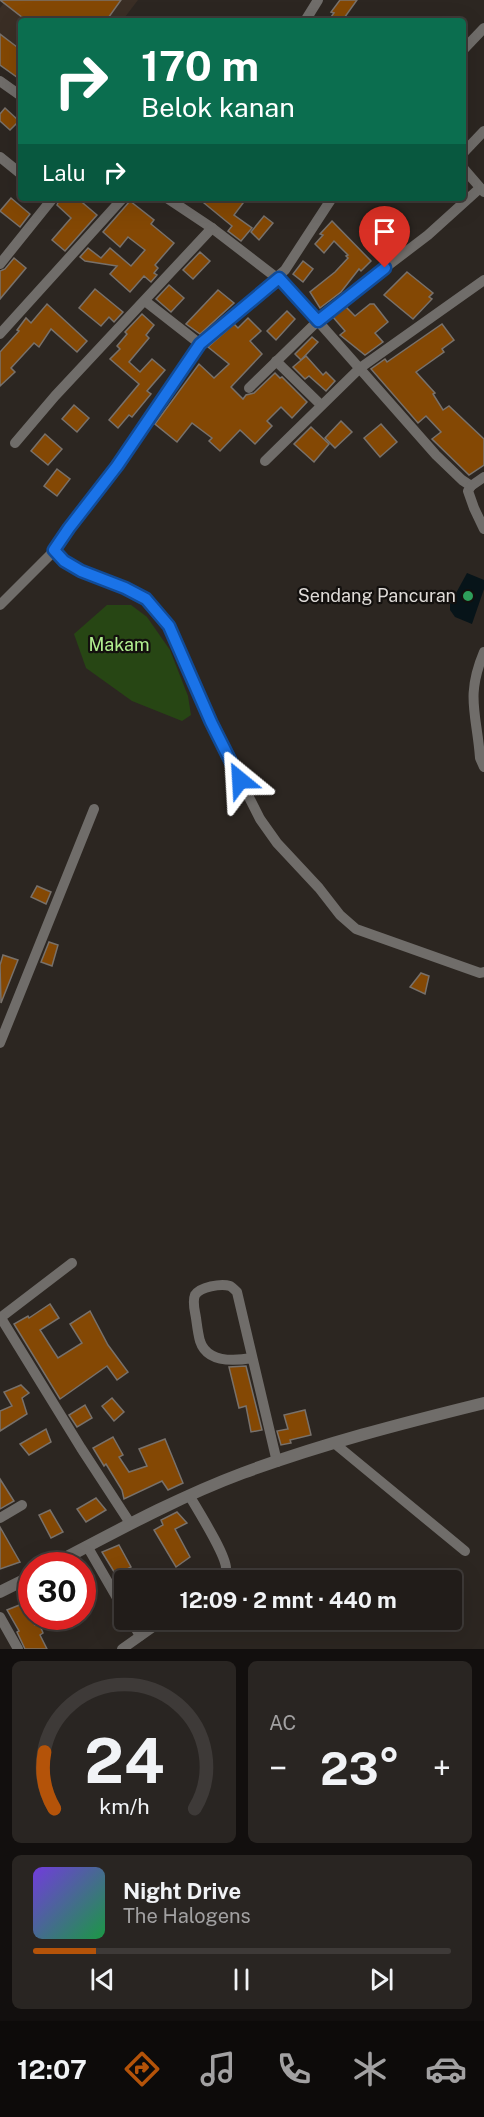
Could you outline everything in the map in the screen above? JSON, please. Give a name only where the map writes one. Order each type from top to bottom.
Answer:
[{"type":"street","points":[[307,18],[318,0]]},
{"type":"street","points":[[466,47],[484,28]]},
{"type":"street","points":[[0,81],[18,94]]},
{"type":"street","points":[[466,150],[484,131]]},
{"type":"street","points":[[0,157],[18,172]]},
{"type":"street","points":[[249,388],[318,321],[482,190],[466,171]]},
{"type":"street","points":[[0,264],[50,201]]},
{"type":"street","points":[[0,334],[120,201]]},
{"type":"street","points":[[172,201],[279,278],[436,455],[471,486]]},
{"type":"street","points":[[0,605],[54,550],[117,466],[200,344],[279,278],[330,201]]},
{"type":"street","points":[[15,443],[55,396],[212,228]]},
{"type":"street","points":[[265,461],[360,368],[484,280]]},
{"type":"street","points":[[145,301],[200,344]]},
{"type":"street","points":[[276,361],[321,405]]},
{"type":"street","points":[[484,477],[468,491],[484,529]]},
{"type":"street","points":[[54,550],[64,561],[81,571],[146,599],[169,626],[211,722],[260,819],[277,843],[320,888],[340,915],[356,929],[381,940],[408,946],[480,973],[484,972]]},
{"type":"street","points":[[484,652],[477,668],[472,697],[480,758],[484,767]]},
{"type":"street","points":[[0,1043],[94,809]]},
{"type":"street","points":[[72,1263],[0,1318],[130,1523]]},
{"type":"street","points":[[252,1358],[230,1361],[218,1358],[204,1347],[200,1341],[193,1301],[196,1294],[201,1290],[224,1285],[231,1286],[237,1292],[277,1462]]},
{"type":"street","points":[[76,1552],[189,1495],[243,1473],[334,1443],[484,1403]]},
{"type":"street","points":[[334,1443],[465,1551]]},
{"type":"street","points":[[189,1495],[224,1558],[226,1570]]},
{"type":"street","points":[[0,1518],[22,1505]]},
{"type":"street","points":[[87,1546],[114,1593]]},
{"type":"street","points":[[0,1592],[18,1583]]},
{"type":"street","points":[[0,1617],[18,1649]]},
{"type":"street","points":[[137,1630],[140,1636]]},
{"type":"street","points":[[122,1649],[149,1630]]},
{"type":"shaded area","points":[[6,0],[138,0],[124,18],[18,18],[18,77],[0,63],[0,8]]},
{"type":"shaded area","name":"Sendang Pancuran","points":[[467,573],[484,580],[484,589],[472,624],[455,617],[450,610],[450,604]]},
{"type":"green space","name":"Makam","points":[[107,605],[131,605],[147,617],[170,650],[188,696],[191,715],[182,721],[132,701],[86,668],[74,634]]},
{"type":"building","points":[[0,0],[121,0],[108,18],[23,18]]},
{"type":"building","points":[[340,0],[357,0],[344,18],[330,18],[334,13],[331,12]]},
{"type":"building","points":[[0,34],[18,48],[18,78],[0,65]]},
{"type":"building","points":[[5,108],[18,122],[10,130],[0,121],[0,114]]},
{"type":"building","points":[[11,198],[30,214],[20,227],[0,211]]},
{"type":"building","points":[[59,201],[81,201],[97,215],[65,251],[52,240],[71,218],[57,205]]},
{"type":"building","points":[[130,201],[154,220],[151,224],[174,243],[155,265],[158,268],[154,273],[157,275],[151,282],[144,276],[130,292],[110,274],[117,266],[85,261],[80,257],[88,248],[101,258],[110,248],[131,266],[145,250],[128,237],[120,247],[103,232]]},
{"type":"building","points":[[206,201],[241,201],[243,203],[234,215],[252,228],[241,241],[228,231],[232,226],[204,203]]},
{"type":"building","points":[[264,216],[273,223],[259,240],[251,232]]},
{"type":"building","points":[[332,221],[371,261],[361,271],[359,269],[341,292],[320,308],[310,292],[348,258],[346,256],[348,255],[334,241],[324,253],[315,244],[323,235],[320,234]]},
{"type":"building","points":[[377,242],[390,254],[381,261],[369,251]]},
{"type":"building","points":[[200,252],[210,261],[193,279],[183,270]]},
{"type":"building","points":[[14,258],[26,268],[0,299],[0,271],[5,269]]},
{"type":"building","points":[[303,261],[313,269],[303,282],[293,274]]},
{"type":"building","points":[[407,272],[433,293],[429,297],[432,299],[413,319],[384,295]]},
{"type":"building","points":[[169,285],[184,298],[171,312],[156,299]]},
{"type":"building","points":[[95,289],[123,312],[114,322],[109,317],[101,326],[79,308]]},
{"type":"building","points":[[218,290],[234,303],[200,334],[186,324]]},
{"type":"building","points":[[47,304],[87,341],[77,352],[51,329],[39,347],[34,343],[11,368],[15,372],[0,386],[0,352],[19,331],[17,330],[26,318],[31,323]]},
{"type":"building","points":[[370,304],[374,304],[388,322],[375,333],[383,342],[365,355],[340,335],[345,331],[333,317],[346,307],[355,316]]},
{"type":"building","points":[[287,311],[295,319],[276,340],[267,331]]},
{"type":"building","points":[[142,314],[154,325],[146,335],[149,338],[129,362],[140,372],[152,359],[165,370],[147,391],[151,394],[132,417],[129,415],[118,428],[109,420],[139,384],[110,359],[120,349],[117,346],[127,334],[125,332]]},
{"type":"building","points":[[248,318],[261,331],[250,341],[262,354],[231,387],[243,399],[246,395],[254,393],[275,373],[307,402],[292,418],[281,407],[267,421],[272,426],[255,444],[240,430],[220,451],[209,441],[212,438],[192,423],[177,442],[155,424],[199,364],[214,378],[229,364],[208,347],[234,324],[238,328]]},
{"type":"building","points":[[442,324],[454,340],[442,349],[444,352],[416,372],[435,393],[433,394],[443,410],[449,406],[484,439],[484,465],[469,475],[432,439],[441,432],[426,416],[418,423],[371,369],[385,359],[387,362]]},
{"type":"building","points":[[312,337],[318,342],[301,360],[295,354]]},
{"type":"building","points":[[306,356],[323,375],[326,372],[335,381],[326,391],[309,376],[305,379],[293,367]]},
{"type":"building","points":[[74,405],[89,418],[77,432],[62,419]]},
{"type":"building","points":[[341,421],[352,432],[335,448],[325,438]]},
{"type":"building","points":[[381,424],[397,442],[380,457],[364,438]]},
{"type":"building","points":[[311,427],[329,444],[314,462],[294,444]]},
{"type":"building","points":[[45,434],[62,449],[48,465],[31,451]]},
{"type":"building","points":[[57,469],[70,479],[57,496],[44,486]]},
{"type":"building","points":[[37,886],[51,892],[46,904],[31,897]]},
{"type":"building","points":[[49,942],[58,945],[52,966],[41,962]]},
{"type":"building","points":[[3,955],[18,960],[1,1003],[0,965]]},
{"type":"building","points":[[421,973],[429,976],[425,994],[410,987]]},
{"type":"building","points":[[50,1304],[59,1318],[40,1330],[58,1358],[82,1343],[70,1324],[90,1311],[108,1345],[128,1372],[117,1380],[107,1366],[60,1399],[14,1324],[28,1316],[29,1318]]},
{"type":"building","points":[[246,1366],[262,1430],[251,1432],[246,1406],[239,1408],[229,1367]]},
{"type":"building","points":[[21,1385],[29,1393],[22,1398],[27,1414],[0,1431],[0,1411],[12,1406],[4,1392]]},
{"type":"building","points":[[112,1398],[124,1412],[114,1421],[102,1406]]},
{"type":"building","points":[[85,1405],[92,1418],[77,1427],[69,1415]]},
{"type":"building","points":[[305,1410],[311,1435],[290,1440],[291,1443],[281,1445],[277,1431],[288,1429],[284,1415]]},
{"type":"building","points":[[46,1429],[51,1442],[29,1455],[20,1444]]},
{"type":"building","points":[[113,1437],[123,1455],[119,1457],[129,1472],[147,1466],[139,1449],[165,1439],[183,1483],[168,1490],[162,1481],[124,1499],[122,1490],[93,1448]]},
{"type":"building","points":[[0,1479],[14,1501],[0,1509]]},
{"type":"building","points":[[96,1498],[106,1510],[86,1522],[77,1509]]},
{"type":"building","points":[[50,1510],[63,1532],[51,1538],[39,1515]]},
{"type":"building","points":[[177,1512],[187,1523],[175,1529],[190,1557],[176,1567],[154,1530],[163,1525],[161,1520]]},
{"type":"building","points":[[0,1527],[18,1558],[18,1563],[0,1569]]},
{"type":"building","points":[[119,1545],[131,1567],[114,1572],[102,1552]]},
{"type":"building","points":[[18,1606],[18,1629],[7,1610]]},
{"type":"building","points":[[42,1630],[43,1633],[40,1635],[47,1649],[25,1649],[17,1632]]},
{"type":"place","name":"Sendang Pancuran","points":[[468,596]]},
{"type":"route","points":[[240,780],[211,722],[169,626],[146,599],[81,571],[64,561],[54,550],[117,466],[200,344],[279,278],[318,321],[385,268]]}]
